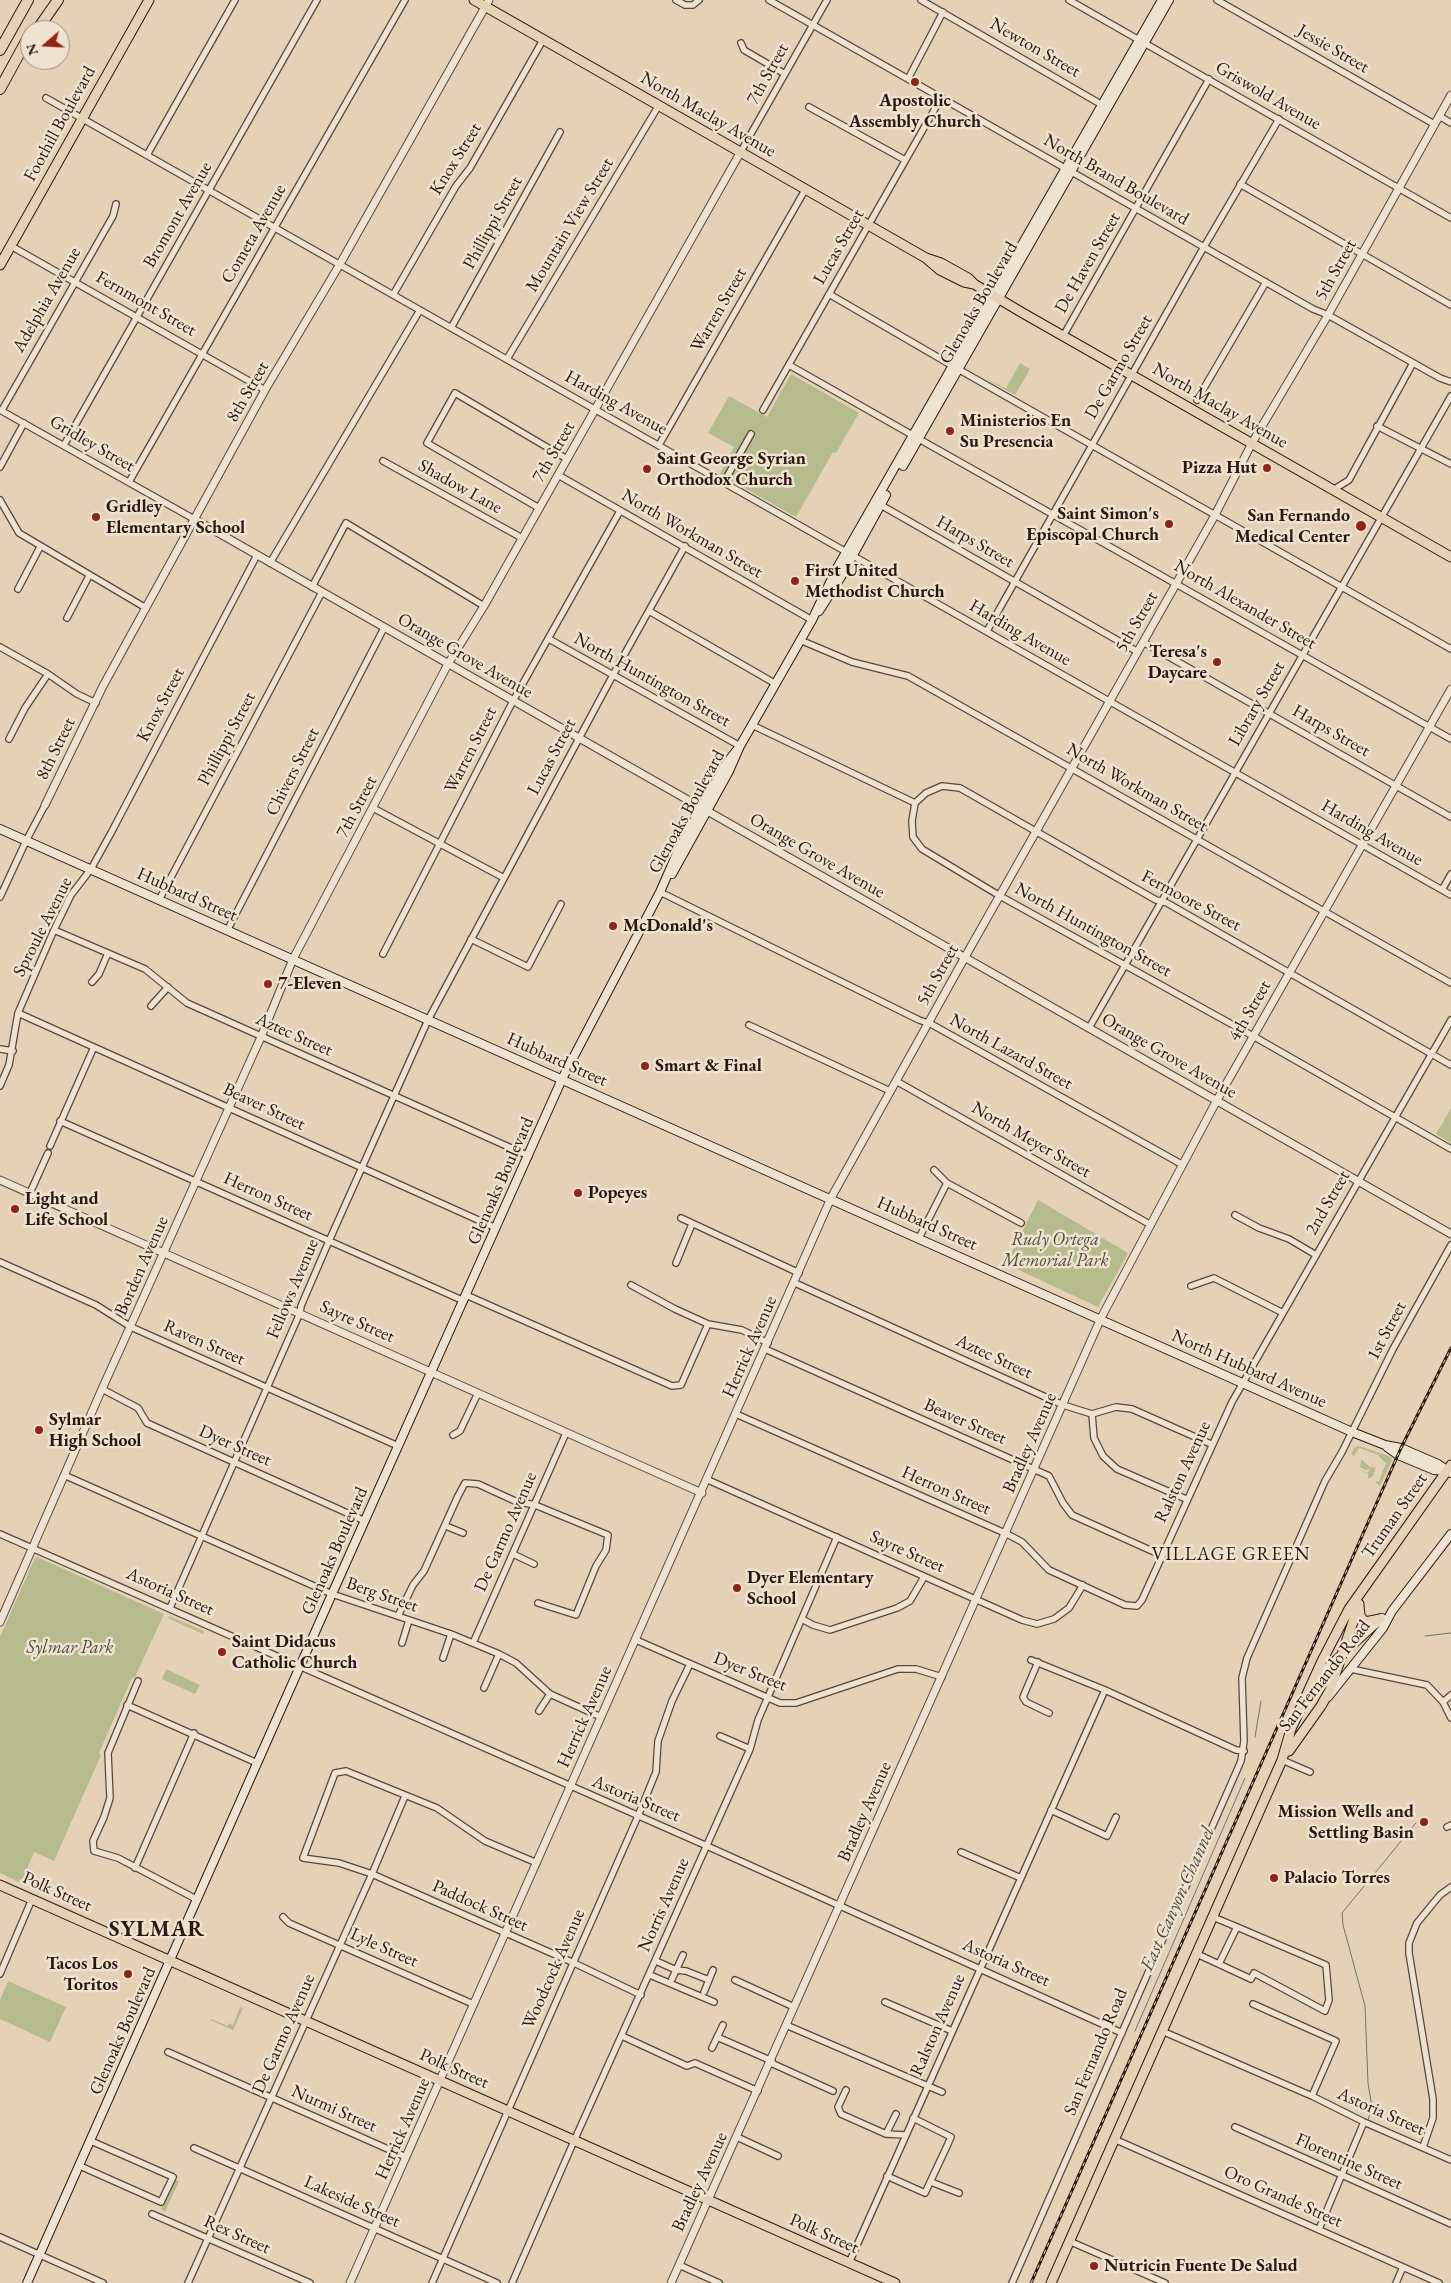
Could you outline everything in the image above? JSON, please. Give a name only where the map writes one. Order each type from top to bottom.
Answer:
[{"type":"highway","points":[[0,50],[23,0]]},
{"type":"highway","points":[[0,50],[28,0]]},
{"type":"highway","points":[[38,20],[49,0]]},
{"type":"highway","points":[[44,20],[58,0]]},
{"type":"highway","points":[[0,89],[19,54]]},
{"type":"main road","name":"Foothill Boulevard","points":[[0,265],[149,0]]},
{"type":"main road","name":"North Maclay Avenue","points":[[474,0],[487,3],[543,40],[926,258],[940,270],[964,282],[974,284],[1451,557]]},
{"type":"main road","name":"Glenoaks Boulevard","points":[[1142,42],[1162,0]]},
{"type":"main road","name":"Glenoaks Boulevard","points":[[27,2283],[562,1078],[660,892],[678,851],[732,767],[740,746],[812,620],[821,598],[850,554],[1068,170],[1142,42],[1169,0]]},
{"type":"main road","name":"Hubbard Street","points":[[0,829],[1101,1318]]},
{"type":"main road","name":"North Hubbard Avenue","points":[[1101,1318],[1352,1432],[1438,1464],[1449,1470]]},
{"type":"main road","name":"Truman Street","points":[[1288,1742],[1291,1729],[1322,1661],[1349,1609],[1449,1470]]},
{"type":"main road","name":"San Fernando Road","points":[[1282,1760],[1321,1706],[1384,1628],[1392,1611],[1451,1534]]},
{"type":"main road","name":"Truman Street","points":[[1321,1706],[1334,1681],[1354,1613],[1366,1585]]},
{"type":"main road","points":[[1360,1602],[1359,1612],[1365,1622],[1380,1619]]},
{"type":"main road","name":"San Fernando Road","points":[[1051,2283],[1282,1760],[1288,1742],[1317,1682],[1342,1654],[1380,1619],[1392,1611]]},
{"type":"main road","name":"Polk Street","points":[[0,1885],[895,2283]]},
{"type":"street","points":[[147,155],[235,0]]},
{"type":"street","name":"Bromont Avenue","points":[[64,446],[317,0]]},
{"type":"street","name":"Cometa Avenue","points":[[129,482],[405,0]]},
{"type":"street","points":[[676,0],[685,5],[693,4],[699,0]]},
{"type":"street","name":"North Brand Boulevard","points":[[769,0],[1313,309],[1328,315],[1443,380],[1451,382]]},
{"type":"street","name":"7th Street","points":[[313,923],[448,664],[484,606],[826,0]]},
{"type":"street","name":"Newton Street","points":[[921,0],[1105,106]]},
{"type":"street","name":"Griswold Avenue","points":[[1068,0],[1451,218]]},
{"type":"street","name":"Jessie Street","points":[[1217,0],[1434,124]]},
{"type":"street","name":"8th Street","points":[[45,805],[146,608],[265,390],[340,264],[487,3]]},
{"type":"street","points":[[908,79],[943,12]]},
{"type":"street","name":"Knox Street","points":[[393,295],[456,186],[470,168],[543,40]]},
{"type":"street","points":[[741,43],[744,50],[785,74]]},
{"type":"street","name":"De Haven Street","points":[[1066,331],[1209,79]]},
{"type":"street","name":"5th Street","points":[[849,1165],[1215,515],[1252,443],[1328,315],[1451,95]]},
{"type":"street","name":"Harding Avenue","points":[[46,98],[1451,895]]},
{"type":"street","name":"Lucas Street","points":[[763,410],[941,98]]},
{"type":"street","name":"Mountain View Street","points":[[507,359],[659,106]]},
{"type":"street","points":[[809,107],[905,160]]},
{"type":"street","points":[[1439,116],[1451,123]]},
{"type":"street","name":"De Garmo Street","points":[[987,632],[1131,375],[1279,119]]},
{"type":"street","name":"Phillippi Street","points":[[452,328],[560,132]]},
{"type":"street","points":[[1240,184],[1451,305]]},
{"type":"street","name":"Warren Street","points":[[659,445],[805,190]]},
{"type":"street","name":"Adelphia Avenue","points":[[1,410],[113,216],[116,204]]},
{"type":"street","name":"Fernmont Street","points":[[11,246],[265,390]]},
{"type":"street","points":[[1197,400],[1266,282]]},
{"type":"street","points":[[829,294],[1451,649]]},
{"type":"street","points":[[270,563],[420,310]]},
{"type":"street","points":[[1333,490],[1349,480],[1413,363]]},
{"type":"street","name":"North Alexander Street","points":[[789,365],[1451,739]]},
{"type":"street","points":[[539,508],[427,443],[455,393],[567,459]]},
{"type":"street","name":"Library Street","points":[[1089,1028],[1451,396]]},
{"type":"street","name":"Gridley Street","points":[[1,410],[168,505]]},
{"type":"street","points":[[0,467],[24,423]]},
{"type":"street","points":[[1377,426],[1421,449],[1431,452],[1451,464]]},
{"type":"street","points":[[724,482],[751,434]]},
{"type":"street","name":"Shadow Lane","points":[[382,461],[522,538]]},
{"type":"street","name":"North Workman Street","points":[[558,475],[812,620]]},
{"type":"street","points":[[0,500],[2,512],[19,533],[146,608]]},
{"type":"street","name":"Harps Street","points":[[878,504],[1138,652]]},
{"type":"street","name":"Orange Grove Avenue","points":[[168,505],[1451,1234]]},
{"type":"street","name":"Warren Street","points":[[383,954],[513,701],[620,511]]},
{"type":"street","points":[[312,587],[346,523],[484,606]]},
{"type":"street","name":"Lucas Street","points":[[447,982],[685,546]]},
{"type":"street","points":[[18,588],[40,547]]},
{"type":"street","name":"Knox Street","points":[[91,869],[257,555]]},
{"type":"street","points":[[67,618],[89,576]]},
{"type":"street","name":"Phillippi Street","points":[[159,900],[322,592]]},
{"type":"street","points":[[649,611],[776,684]]},
{"type":"street","name":"Chivers Street","points":[[228,929],[384,628]]},
{"type":"street","name":"North Huntington Street","points":[[549,639],[740,746]]},
{"type":"street","name":"North Workman Street","points":[[800,640],[852,662],[908,676],[1451,983]]},
{"type":"street","name":"Harps Street","points":[[1143,642],[1451,817]]},
{"type":"street","points":[[0,647],[48,674],[77,694],[96,703]]},
{"type":"street","points":[[8,739],[25,708],[48,674]]},
{"type":"street","name":"4th Street","points":[[1085,1353],[1101,1318],[1217,1100],[1451,689]]},
{"type":"street","name":"North Huntington Street","points":[[752,725],[915,803],[912,821],[913,837],[922,850],[1000,896],[1253,1036],[1451,1149]]},
{"type":"street","name":"Fermoore Street","points":[[915,803],[926,793],[942,786],[960,788],[1451,1065]]},
{"type":"street","points":[[0,897],[45,805]]},
{"type":"street","points":[[373,808],[504,878]]},
{"type":"street","name":"Sproule Avenue","points":[[0,1086],[13,1051],[18,1014],[54,930],[72,895],[91,869]]},
{"type":"street","points":[[1442,890],[1451,874]]},
{"type":"street","name":"North Lazard Street","points":[[660,892],[928,1023],[1183,1165]]},
{"type":"street","points":[[471,939],[528,967],[562,904]]},
{"type":"street","name":"Borden Avenue","points":[[0,1622],[293,959],[313,923]]},
{"type":"street","name":"Aztec Street","points":[[54,930],[144,969],[187,1003],[529,1156]]},
{"type":"street","points":[[92,982],[99,974],[108,953]]},
{"type":"street","name":"Fellows Avenue","points":[[170,1608],[300,1313],[301,1306],[329,1241],[428,1020],[447,982]]},
{"type":"street","points":[[151,1006],[168,987]]},
{"type":"street","name":"Beaver Street","points":[[18,1014],[496,1228]]},
{"type":"street","name":"2nd Street","points":[[1232,1402],[1451,1020]]},
{"type":"street","points":[[748,1025],[890,1090]]},
{"type":"street","points":[[50,1146],[94,1047]]},
{"type":"street","points":[[0,1049],[13,1051]]},
{"type":"street","name":"North Meyer Street","points":[[896,1081],[1151,1225]]},
{"type":"street","name":"Herron Street","points":[[60,1122],[329,1241],[672,1386],[681,1386],[708,1324]]},
{"type":"street","points":[[30,1193],[48,1153]]},
{"type":"street","name":"Herrick Avenue","points":[[350,2283],[832,1198],[849,1165]]},
{"type":"street","points":[[934,1170],[947,1183],[1020,1223]]},
{"type":"street","name":"Sayre Street","points":[[0,1180],[702,1493]]},
{"type":"street","points":[[920,1238],[947,1183]]},
{"type":"street","points":[[1235,1215],[1259,1228],[1289,1239],[1316,1255]]},
{"type":"street","points":[[681,1218],[799,1273]]},
{"type":"street","points":[[676,1263],[692,1224]]},
{"type":"street","name":"1st Street","points":[[1244,1751],[1242,1678],[1247,1658],[1325,1481],[1352,1432],[1393,1349],[1451,1245]]},
{"type":"street","name":"Raven Street","points":[[0,1262],[96,1306],[131,1327],[398,1446]]},
{"type":"street","points":[[1191,1286],[1214,1278],[1283,1314]]},
{"type":"street","name":"Aztec Street","points":[[795,1283],[1063,1405],[1092,1414]]},
{"type":"street","name":"Beaver Street","points":[[631,1285],[675,1309],[708,1324],[742,1330],[766,1346],[1049,1476],[1063,1504],[1072,1515],[1161,1555]]},
{"type":"street","name":"Bradley Avenue","points":[[671,2283],[1085,1353]]},
{"type":"street","name":"Dyer Street","points":[[102,1389],[138,1408],[147,1423],[365,1521]]},
{"type":"street","points":[[453,1435],[460,1431],[478,1394]]},
{"type":"street","name":"Ralston Avenue","points":[[1134,1607],[1142,1600],[1211,1444],[1232,1402]]},
{"type":"street","points":[[1186,1499],[1117,1470],[1103,1456],[1094,1438],[1092,1414],[1116,1407],[1132,1409],[1211,1444]]},
{"type":"street","name":"Herron Street","points":[[736,1414],[1006,1534],[1022,1542],[1050,1570],[1125,1605],[1134,1607]]},
{"type":"street","name":"De Garmo Avenue","points":[[473,1643],[566,1433]]},
{"type":"street","name":"Berg Street","points":[[64,1475],[332,1594],[451,1634],[499,1654],[516,1663],[550,1694],[602,1717]]},
{"type":"street","name":"Sayre Street","points":[[708,1480],[1022,1620],[1037,1624],[1054,1619],[1069,1608],[1083,1585]]},
{"type":"street","points":[[398,1616],[413,1585],[424,1571],[458,1496],[466,1483],[478,1484],[514,1500],[535,1505],[608,1535],[606,1550],[596,1566],[576,1616],[538,1603]]},
{"type":"street","points":[[446,1526],[463,1533]]},
{"type":"street","name":"Astoria Street","points":[[0,1534],[571,1788],[707,1846],[1122,2033]]},
{"type":"street","name":"Norris Avenue","points":[[512,2283],[750,1749],[758,1720],[767,1698],[837,1538]]},
{"type":"street","points":[[513,1554],[534,1564]]},
{"type":"street","points":[[802,1619],[830,1630],[897,1608],[910,1602],[924,1577]]},
{"type":"street","points":[[402,1643],[409,1620]]},
{"type":"street","points":[[443,1658],[451,1634]]},
{"type":"street","name":"Dyer Street","points":[[636,1640],[780,1703],[796,1703],[898,1669],[916,1669],[942,1677]]},
{"type":"street","points":[[484,1688],[499,1654]]},
{"type":"street","points":[[1031,1660],[1105,1690],[1236,1750],[1244,1751]]},
{"type":"street","points":[[1038,1662],[1023,1697],[1026,1702],[1049,1713]]},
{"type":"street","name":"Woodcock Avenue","points":[[432,2283],[638,1816],[656,1772],[658,1741],[672,1700],[690,1664]]},
{"type":"street","points":[[1351,1670],[1427,1685],[1443,1702],[1451,1718]]},
{"type":"street","points":[[138,1681],[108,1753],[110,1798],[93,1841],[94,1850],[118,1858],[196,1899]]},
{"type":"street","name":"Ralston Avenue","points":[[849,2263],[1105,1690]]},
{"type":"street","points":[[539,1711],[550,1694]]},
{"type":"street","points":[[1443,1702],[1451,1695]]},
{"type":"street","points":[[127,1705],[194,1733],[257,1763]]},
{"type":"street","points":[[135,1868],[194,1733]]},
{"type":"street","points":[[720,1736],[750,1749]]},
{"type":"street","name":"San Fernando Road","points":[[1012,2283],[1244,1751]]},
{"type":"street","points":[[1282,1760],[1310,1772]]},
{"type":"street","name":"Paddock Street","points":[[404,1796],[346,1771],[335,1773],[303,1858],[339,1863],[372,1874],[574,1963],[641,1995]]},
{"type":"street","points":[[404,1796],[437,1808],[485,1841],[537,1863]]},
{"type":"street","name":"De Garmo Avenue","points":[[188,2283],[372,1874],[404,1796]]},
{"type":"street","points":[[1051,1810],[1107,1836],[1116,1817]]},
{"type":"street","points":[[961,1852],[1021,1878]]},
{"type":"street","points":[[1423,2147],[1433,2118],[1433,2099],[1409,1953],[1409,1943],[1417,1923],[1440,1895],[1451,1888]]},
{"type":"street","points":[[0,1974],[32,1899]]},
{"type":"street","points":[[1197,1954],[1251,1979],[1254,1973],[1308,2000],[1325,2011],[1329,2000],[1326,1965],[1213,1916]]},
{"type":"street","name":"Lyle Street","points":[[283,1917],[289,1923],[474,2004]]},
{"type":"street","points":[[1219,1964],[1238,1928]]},
{"type":"street","points":[[672,1979],[682,1955]]},
{"type":"street","points":[[656,1960],[676,1970],[686,1971],[709,1980]]},
{"type":"street","points":[[704,1992],[713,1970]]},
{"type":"street","points":[[650,1975],[714,2002]]},
{"type":"street","points":[[735,1980],[794,2007]]},
{"type":"street","points":[[884,2002],[952,2031]]},
{"type":"street","points":[[1253,2004],[1336,2041],[1312,2096]]},
{"type":"street","points":[[712,2048],[723,2025]]},
{"type":"street","points":[[786,2025],[942,2092]]},
{"type":"street","name":"Astoria Street","points":[[1162,2031],[1312,2096],[1364,2122],[1451,2160]]},
{"type":"street","points":[[622,2036],[687,2066],[694,2062],[758,2091]]},
{"type":"street","points":[[717,2037],[833,2091]]},
{"type":"street","name":"Nurmi Street","points":[[168,2052],[406,2157]]},
{"type":"street","points":[[846,2090],[838,2107],[841,2114],[886,2134],[906,2135]]},
{"type":"street","points":[[886,2134],[896,2114]]},
{"type":"street","points":[[887,2176],[925,2194],[931,2182],[951,2137],[913,2118]]},
{"type":"street","points":[[1319,2229],[1364,2122]]},
{"type":"street","name":"Florentine Street","points":[[1235,2127],[1451,2224]]},
{"type":"street","points":[[737,2137],[778,2156]]},
{"type":"street","name":"Oro Grande Street","points":[[1114,2139],[1439,2283]]},
{"type":"street","points":[[80,2166],[161,2202],[173,2177],[91,2141]]},
{"type":"street","name":"Lakeside Street","points":[[194,2148],[497,2283]]},
{"type":"street","points":[[931,2182],[959,2194]]},
{"type":"street","name":"Rex Street","points":[[152,2214],[310,2283]]},
{"type":"street","points":[[0,2237],[103,2283]]},
{"type":"street","points":[[1069,2241],[1166,2283]]},
{"type":"street","points":[[678,2265],[719,2283]]},
{"type":"street","points":[[1396,2283],[1403,2266]]},
{"type":"green space","points":[[1020,363],[1030,369],[1015,395],[986,379],[1006,388]]},
{"type":"green space","points":[[791,374],[859,413],[836,453],[833,452],[796,517],[720,474],[734,447],[708,433],[729,396],[767,417]]},
{"type":"green space","points":[[1451,1108],[1451,1143],[1436,1134]]},
{"type":"green space","name":"Rudy Ortega Memorial Park","points":[[1038,1200],[1128,1253],[1098,1307],[1006,1264]]},
{"type":"green space","points":[[1359,1446],[1391,1457],[1392,1460],[1380,1486],[1375,1482],[1379,1481],[1386,1463],[1379,1455],[1359,1448],[1354,1456],[1351,1454],[1354,1448]]},
{"type":"green space","points":[[1361,1459],[1371,1468],[1371,1466],[1374,1468],[1376,1466],[1373,1476],[1368,1479],[1368,1474],[1355,1468],[1368,1473],[1370,1469],[1365,1470],[1360,1467]]},
{"type":"green space","name":"Sylmar Park","points":[[37,1557],[164,1614],[135,1677],[132,1678],[99,1753],[101,1755],[54,1861],[34,1852],[21,1883],[0,1873],[0,1637]]},
{"type":"green space","points":[[169,1616],[204,1631],[203,1634],[168,1618]]},
{"type":"green space","points":[[166,1669],[200,1685],[195,1694],[162,1679]]},
{"type":"green space","points":[[8,1981],[66,2007],[50,2042],[0,2019],[0,2000]]},
{"type":"green space","points":[[240,2007],[243,2008],[233,2030],[210,2020],[228,2026],[229,2023],[233,2025]]},
{"type":"green space","points":[[174,2179],[179,2181],[165,2212],[161,2209]]},
{"type":"waterway","name":"East Canyon Channel","points":[[1425,1636],[1451,1633]]},
{"type":"waterway","name":"East Canyon Channel","points":[[1255,1737],[1261,1701]]},
{"type":"waterway","name":"East Canyon Channel","points":[[1135,2031],[1245,1778]]},
{"type":"waterway","points":[[1368,2120],[1372,2107],[1368,2083],[1365,2006],[1343,1925],[1342,1913],[1416,1823]]},
{"type":"railway","points":[[1031,2283],[1401,1448],[1451,1348]]},
{"type":"place","name":"Apostolic Assembly Church","points":[[915,82]]},
{"type":"place","name":"Ministerios En Su Presencia","points":[[950,431]]},
{"type":"place","name":"Pizza Hut","points":[[1267,468]]},
{"type":"place","name":"Saint George Syrian Orthodox Church","points":[[647,469]]},
{"type":"place","name":"Gridley Elementary School","points":[[96,517]]},
{"type":"place","name":"Saint Simon's Episcopal Church","points":[[1169,524]]},
{"type":"place","name":"San Fernando Medical Center","points":[[1361,526]]},
{"type":"place","name":"First United Methodist Church","points":[[795,581]]},
{"type":"place","name":"Teresa's Daycare","points":[[1217,662]]},
{"type":"place","name":"McDonald's","points":[[613,926]]},
{"type":"place","name":"7-Eleven","points":[[268,984]]},
{"type":"place","name":"Smart & Final","points":[[645,1066]]},
{"type":"place","name":"Popeyes","points":[[578,1193]]},
{"type":"place","name":"Light and Life School","points":[[15,1209]]},
{"type":"place","name":"Sylmar High School","points":[[39,1430]]},
{"type":"place","name":"Dyer Elementary School","points":[[737,1588]]},
{"type":"place","name":"Saint Didacus Catholic Church","points":[[222,1652]]},
{"type":"place","name":"Mission Wells and Settling Basin","points":[[1424,1822]]},
{"type":"place","name":"Palacio Torres","points":[[1274,1878]]},
{"type":"place","name":"Tacos Los Toritos","points":[[128,1974]]},
{"type":"place","name":"Nutricin Fuente De Salud","points":[[1094,2266]]},
{"type":"district","name":"VILLAGE GREEN","points":[[1231,1555]]},
{"type":"district","name":"SYLMAR","points":[[157,1930]]}]
